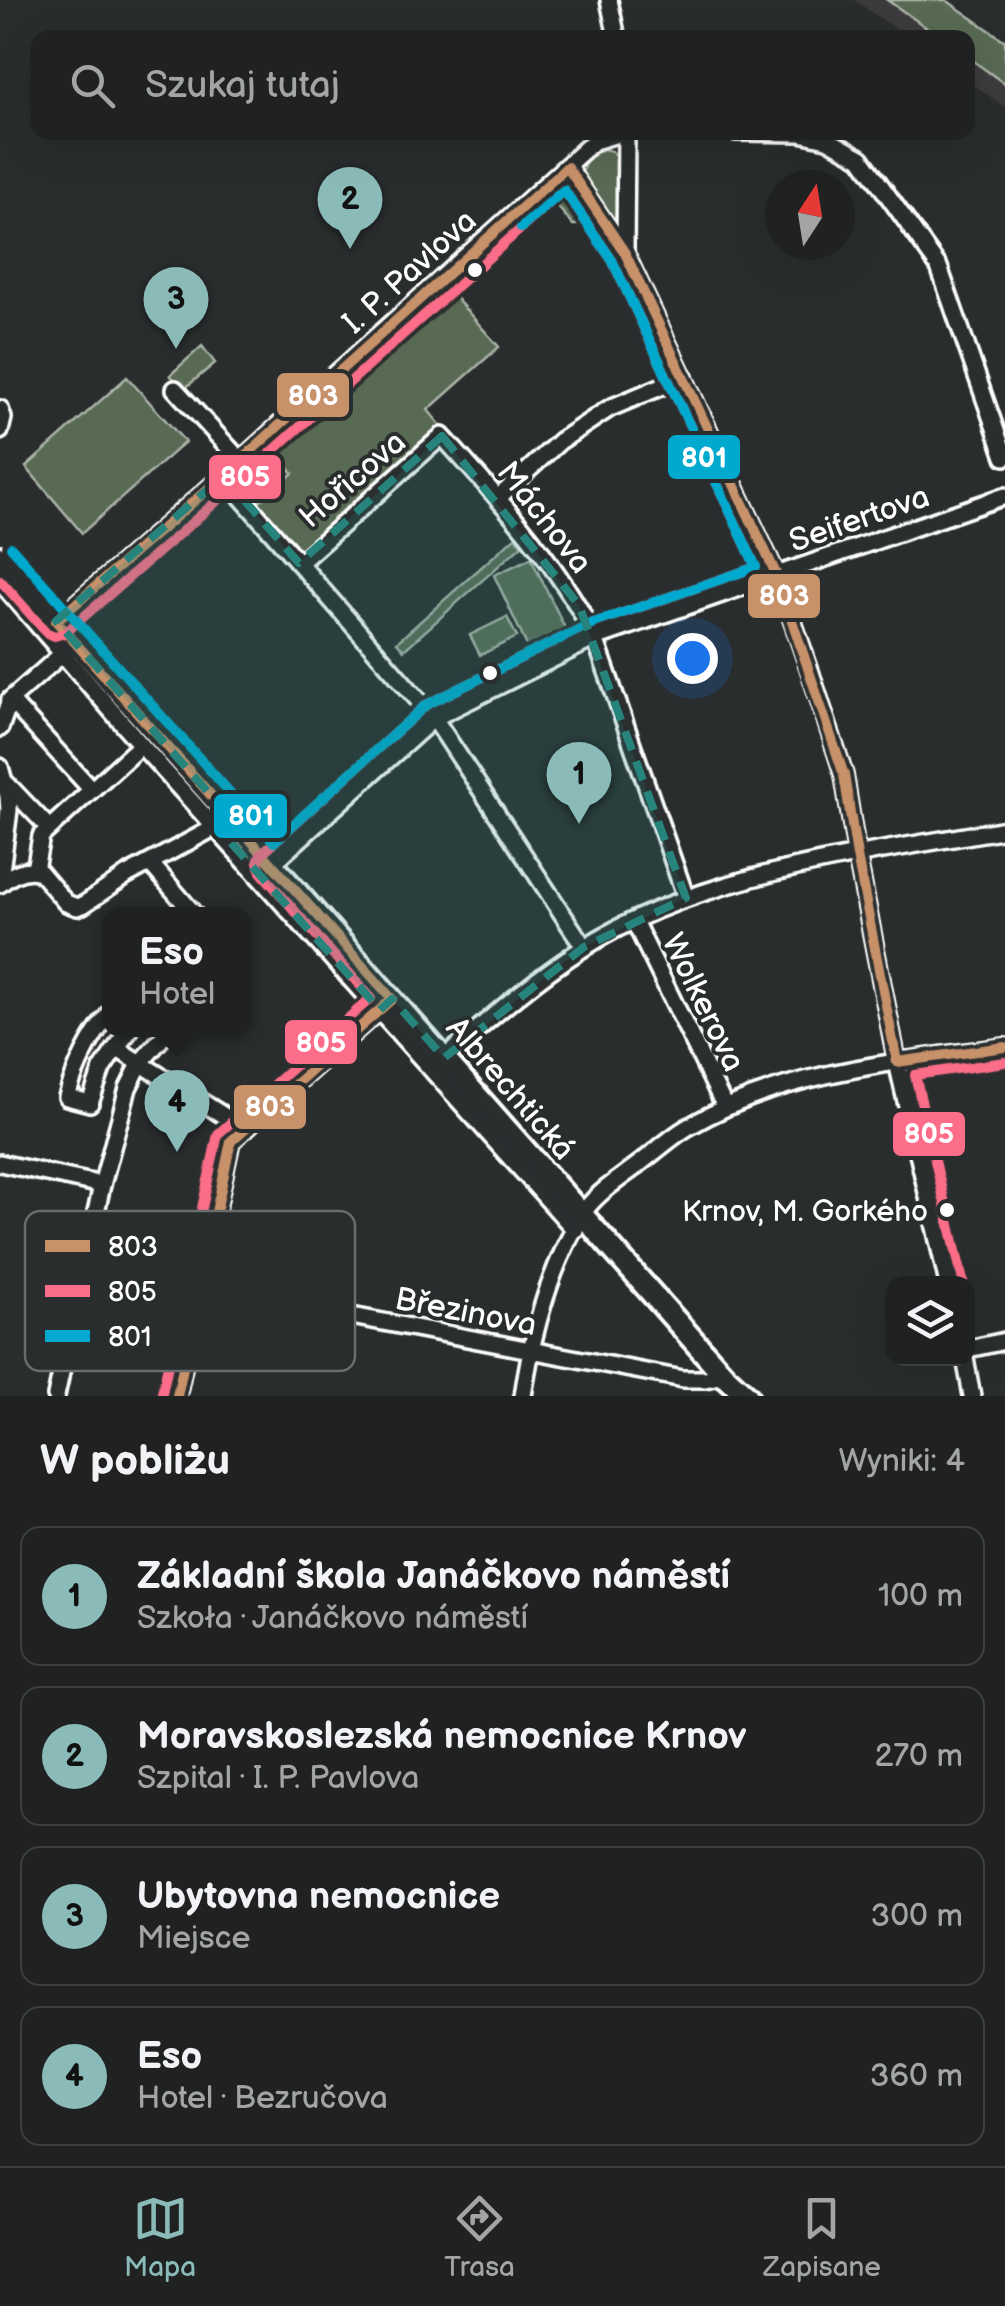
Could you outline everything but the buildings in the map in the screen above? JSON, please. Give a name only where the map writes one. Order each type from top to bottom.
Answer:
[{"type":"main road","name":"Albrechtická","points":[[0,557],[56,621],[69,648],[223,822],[273,863],[386,1004],[578,1222],[743,1395]]},
{"type":"street","points":[[610,0],[616,30]]},
{"type":"street","name":"I. P. Pavlova","points":[[56,621],[597,140]]},
{"type":"street","points":[[625,140],[625,252]]},
{"type":"street","points":[[826,140],[860,158],[938,266],[1005,457]]},
{"type":"street","points":[[568,167],[625,252],[777,576],[844,776],[898,1062],[946,1276]]},
{"type":"street","points":[[498,498],[560,441],[610,408],[684,376]]},
{"type":"street","points":[[175,389],[240,460]]},
{"type":"street","points":[[0,409],[0,431]]},
{"type":"street","name":"Máchova","points":[[442,436],[498,498],[579,605],[595,638],[686,898]]},
{"type":"street","name":"Hořicova","points":[[298,563],[442,436]]},
{"type":"street","points":[[223,476],[434,718],[584,947]]},
{"type":"street","name":"Seifertova","points":[[273,863],[434,718],[595,638],[1005,496]]},
{"type":"street","name":"Albrechtická","points":[[0,582],[69,648],[141,744],[223,822],[386,1004]]},
{"type":"street","points":[[0,728],[10,700],[69,648]]},
{"type":"street","points":[[10,700],[91,789]]},
{"type":"street","points":[[35,870],[41,836],[141,744]]},
{"type":"street","points":[[2,774],[49,828]]},
{"type":"street","points":[[0,882],[9,810],[2,774]]},
{"type":"street","points":[[0,882],[13,873],[35,870],[66,903],[84,905],[127,875],[223,822]]},
{"type":"street","points":[[438,1063],[522,991],[584,947],[686,898],[758,877],[1005,829]]},
{"type":"street","points":[[151,864],[188,907]]},
{"type":"street","name":"Wolkerova","points":[[634,921],[725,1108]]},
{"type":"street","points":[[216,1211],[231,1141],[386,1004]]},
{"type":"street","points":[[102,1022],[81,1056],[66,1097],[90,1103],[102,1069],[125,1037]]},
{"type":"street","points":[[96,1211],[128,1088],[141,1062],[163,1037]]},
{"type":"street","points":[[524,1396],[538,1317],[578,1222],[589,1206],[618,1180],[684,1129],[725,1108],[793,1082],[1005,1046]]},
{"type":"street","points":[[116,1048],[245,1129]]},
{"type":"street","points":[[0,1163],[102,1185]]},
{"type":"street","name":"Březinova","points":[[355,1317],[683,1379],[724,1374]]},
{"type":"street","points":[[975,1347],[1005,1341]]},
{"type":"street","points":[[966,1366],[972,1396]]},
{"type":"street","points":[[56,1396],[61,1371]]},
{"type":"street","points":[[176,1396],[181,1371]]},
{"type":"highlighted area","points":[[442,436],[579,605],[686,898],[584,947],[444,1058],[392,999],[380,1010],[216,826],[231,818],[56,621],[223,476],[299,563]]},
{"type":"shaded area","points":[[854,0],[888,0],[931,30],[897,30]]},
{"type":"shaded area","points":[[975,61],[1005,83],[1005,107],[975,86]]},
{"type":"green space","points":[[887,0],[946,0],[1005,41],[1005,84],[975,62],[975,30],[930,30]]},
{"type":"green space","points":[[603,149],[612,151],[621,163],[620,225],[583,176],[587,160]]},
{"type":"green space","points":[[560,188],[580,200],[586,214],[582,225],[573,225],[553,201],[552,195]]},
{"type":"green space","points":[[444,285],[499,347],[428,410],[442,427],[297,554],[256,504],[293,473],[267,443]]},
{"type":"green space","points":[[202,346],[215,363],[184,389],[170,375]]},
{"type":"green space","points":[[127,377],[185,442],[82,533],[26,467]]},
{"type":"green space","points":[[515,537],[522,545],[404,650],[397,642]]},
{"type":"green space","points":[[531,558],[565,628],[527,646],[494,575]]},
{"type":"green space","points":[[507,617],[517,637],[480,655],[470,635]]},
{"type":"transit line","name":"803","points":[[567,167],[625,253],[777,576],[844,775],[897,1062]]},
{"type":"transit line","name":"803","points":[[56,621],[567,167]]},
{"type":"transit line","name":"805","points":[[0,580],[47,633],[65,633],[564,190],[612,260],[756,567],[588,625],[426,705],[261,854],[261,872],[371,998],[218,1134],[201,1211]]},
{"type":"transit line","name":"801","points":[[11,547],[274,842],[426,705],[588,625],[756,567],[612,260],[564,190],[521,228]]},
{"type":"transit line","name":"803","points":[[56,621],[392,999]]},
{"type":"transit line","name":"803","points":[[216,1211],[231,1141],[392,999]]},
{"type":"transit line","name":"803","points":[[897,1062],[1005,1047]]},
{"type":"transit line","name":"805","points":[[962,1276],[915,1075],[1005,1062]]},
{"type":"transit line","name":"805","points":[[162,1393],[167,1371]]},
{"type":"transit line","name":"803","points":[[177,1396],[182,1371]]},
{"type":"place","name":"Moravskoslezská nemocnice Krnov","points":[[350,249]]},
{"type":"place","name":"Ubytovna nemocnice","points":[[176,349]]},
{"type":"place","name":"Základní škola Janáčkovo náměstí","points":[[579,824]]},
{"type":"place","name":"Eso","points":[[177,1152]]},
{"type":"place","name":"Krnov, M. Gorkého","points":[[947,1210]]}]
